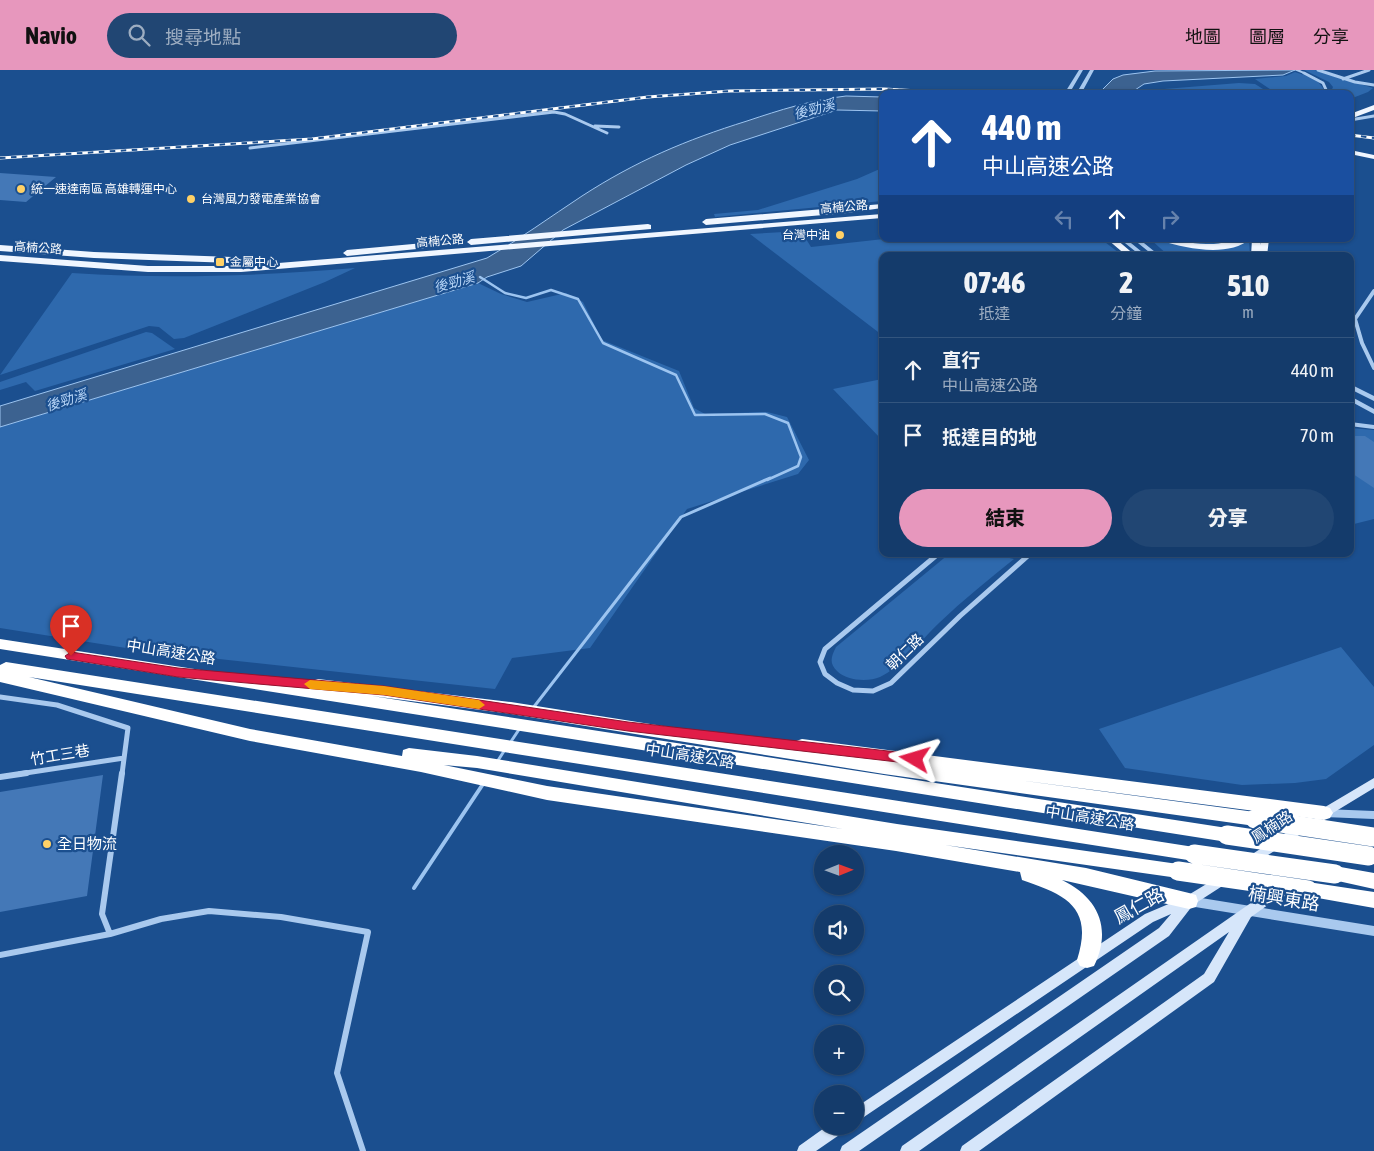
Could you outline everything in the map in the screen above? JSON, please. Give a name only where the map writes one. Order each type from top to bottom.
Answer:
[{"type":"highway","name":"中山高速公路","points":[[0,644],[178,673],[384,691],[526,719],[1227,835],[1371,856]]},
{"type":"highway","name":"中山高速公路","points":[[0,667],[1194,854],[1374,880]]},
{"type":"highway","points":[[0,676],[250,735],[315,746],[1374,900]]},
{"type":"highway","points":[[526,719],[628,726],[821,747],[1324,813]]},
{"type":"highway","points":[[628,726],[833,759],[1374,837]]},
{"type":"highway","points":[[492,772],[593,801],[896,844],[1086,876],[1189,901]]},
{"type":"highway","points":[[896,844],[1040,878],[1064,888],[1082,905],[1092,926],[1094,937],[1087,960]]},
{"type":"main road","points":[[1354,109],[1374,102]]},
{"type":"main road","points":[[1354,117],[1374,107]]},
{"type":"main road","points":[[1354,154],[1370,156]]},
{"type":"main road","points":[[796,221],[824,219],[879,207]]},
{"type":"main road","name":"高楠公路","points":[[0,258],[148,269],[224,269],[796,221],[857,212],[879,212]]},
{"type":"main road","name":"高楠公路","points":[[0,253],[146,263],[244,264],[499,246],[796,221],[847,221],[879,216]]},
{"type":"main road","points":[[824,219],[879,221]]},
{"type":"main road","points":[[1115,242],[1127,252]]},
{"type":"main road","points":[[1177,242],[1214,247],[1238,242]]},
{"type":"main road","name":"高楠公路","points":[[0,248],[154,259],[235,260],[499,246]]},
{"type":"main road","name":"高楠公路","points":[[0,262],[197,275],[283,271],[499,246]]},
{"type":"main road","name":"鳳楠路","points":[[1189,901],[1374,782]]},
{"type":"main road","points":[[907,1151],[1248,911],[1374,825]]},
{"type":"main road","name":"鳳仁路","points":[[864,1110],[1149,918],[1189,901]]},
{"type":"main road","name":"鳳仁路","points":[[847,1151],[1164,932],[1189,901]]},
{"type":"main road","points":[[967,1151],[1209,978],[1248,911]]},
{"type":"main road","points":[[804,1151],[827,1135]]},
{"type":"street","points":[[1068,90],[1081,70]]},
{"type":"street","points":[[1080,90],[1092,70]]},
{"type":"street","points":[[1296,70],[1323,83],[1326,90]]},
{"type":"street","points":[[1318,70],[1343,79],[1374,85]]},
{"type":"street","points":[[1343,79],[1369,70]]},
{"type":"street","points":[[250,148],[366,136],[554,112],[607,133]]},
{"type":"street","points":[[1354,118],[1374,116]]},
{"type":"street","points":[[593,126],[619,127]]},
{"type":"street","points":[[1127,242],[1139,252]]},
{"type":"street","points":[[1140,242],[1152,252]]},
{"type":"street","points":[[1374,291],[1355,319],[1368,359],[1374,368]]},
{"type":"street","points":[[1368,359],[1374,355]]},
{"type":"street","points":[[1354,388],[1374,399]]},
{"type":"street","points":[[1354,400],[1374,412]]},
{"type":"street","points":[[1354,424],[1374,427]]},
{"type":"street","name":"朝仁路","points":[[934,557],[825,649],[820,662],[825,674],[837,683],[853,690],[873,691],[891,683],[1026,557]]},
{"type":"street","points":[[0,697],[56,705],[128,728],[102,914],[110,934]]},
{"type":"street","name":"竹工三巷","points":[[0,777],[124,758]]},
{"type":"street","points":[[1324,813],[1374,815]]},
{"type":"street","name":"楠興東路","points":[[1189,901],[1374,932]]},
{"type":"street","points":[[0,955],[110,934],[162,919],[209,911],[280,916],[368,932],[337,1073],[363,1151]]},
{"type":"shaded area","points":[[1304,70],[1315,70],[1373,88],[1354,97],[1354,90],[1332,90],[1333,87],[1329,82]]},
{"type":"shaded area","points":[[1295,72],[1316,79],[1324,90],[1271,90],[1255,79],[1286,76]]},
{"type":"shaded area","points":[[1239,83],[1255,84],[1265,90],[1160,90]]},
{"type":"shaded area","points":[[879,169],[879,201],[715,217],[714,214],[758,210],[857,179]]},
{"type":"shaded area","points":[[801,231],[811,247],[879,240],[879,242],[1105,242],[1118,252],[879,252],[879,333],[750,234]]},
{"type":"shaded area","points":[[1153,242],[1249,242],[1250,252],[1165,252]]},
{"type":"shaded area","points":[[355,268],[325,282],[184,338],[174,339],[159,327],[149,326],[0,375],[72,273],[214,276]]},
{"type":"shaded area","points":[[478,283],[501,294],[527,302],[566,293],[583,302],[602,340],[679,371],[694,408],[705,414],[767,412],[787,417],[809,460],[798,474],[687,509],[590,648],[512,658],[495,689],[145,651],[0,628],[0,427]]},
{"type":"shaded area","points":[[146,332],[152,333],[175,349],[35,391],[26,382],[0,390],[0,382]]},
{"type":"shaded area","points":[[879,380],[879,437],[833,389]]},
{"type":"shaded area","points":[[1354,428],[1374,430],[1374,519],[1354,524]]},
{"type":"shaded area","points":[[945,557],[1005,557],[1014,559],[957,606],[903,660],[888,673],[880,677],[864,680],[852,679],[841,674],[833,665],[832,660],[836,647]]},
{"type":"shaded area","points":[[1341,647],[1374,687],[1374,745],[1326,779],[1295,783],[1242,785],[1125,768],[1099,729]]},
{"type":"water","points":[[1295,70],[1283,75],[1163,81],[1144,84],[1135,90],[1102,90],[1113,79],[1123,75],[1155,71]]},
{"type":"water","name":"後勁溪","points":[[846,96],[879,97],[879,111],[837,110],[730,145],[686,165],[563,230],[521,266],[487,277],[478,283],[0,427],[0,406],[487,258],[582,196],[622,172],[662,152],[771,113]]},
{"type":"building","name":"統一速達南區 高雄轉運中心","points":[[0,173],[56,177],[26,202],[0,200]]},
{"type":"building","points":[[1354,436],[1365,436],[1374,442],[1374,488],[1354,475]]},
{"type":"building","name":"全日物流","points":[[103,775],[87,896],[0,912],[0,792]]},
{"type":"waterway","points":[[480,277],[505,293],[526,298],[551,290],[578,299],[603,343],[676,375],[695,415],[765,414],[788,423],[801,457],[798,466],[767,480]]},
{"type":"waterway","points":[[533,708],[681,517],[770,478]]},
{"type":"waterway","points":[[510,743],[520,728]]},
{"type":"waterway","points":[[497,762],[506,748]]},
{"type":"waterway","points":[[414,888],[483,784]]},
{"type":"railway","points":[[0,158],[312,139],[648,97],[730,91],[901,90]]},
{"type":"railway","points":[[1354,136],[1374,138]]},
{"type":"slow traffic","points":[[310,684],[384,691],[479,705]]},
{"type":"place","name":"統一速達南區 高雄轉運中心","points":[[21,189]]},
{"type":"place","name":"台灣風力發電產業協會","points":[[191,199]]},
{"type":"place","name":"台灣中油","points":[[840,235]]},
{"type":"place","name":"金屬中心","points":[[220,262]]},
{"type":"place","name":"全日物流","points":[[47,844]]},
{"type":"route","points":[[71,656],[178,673],[384,691],[628,726],[915,759]]}]
